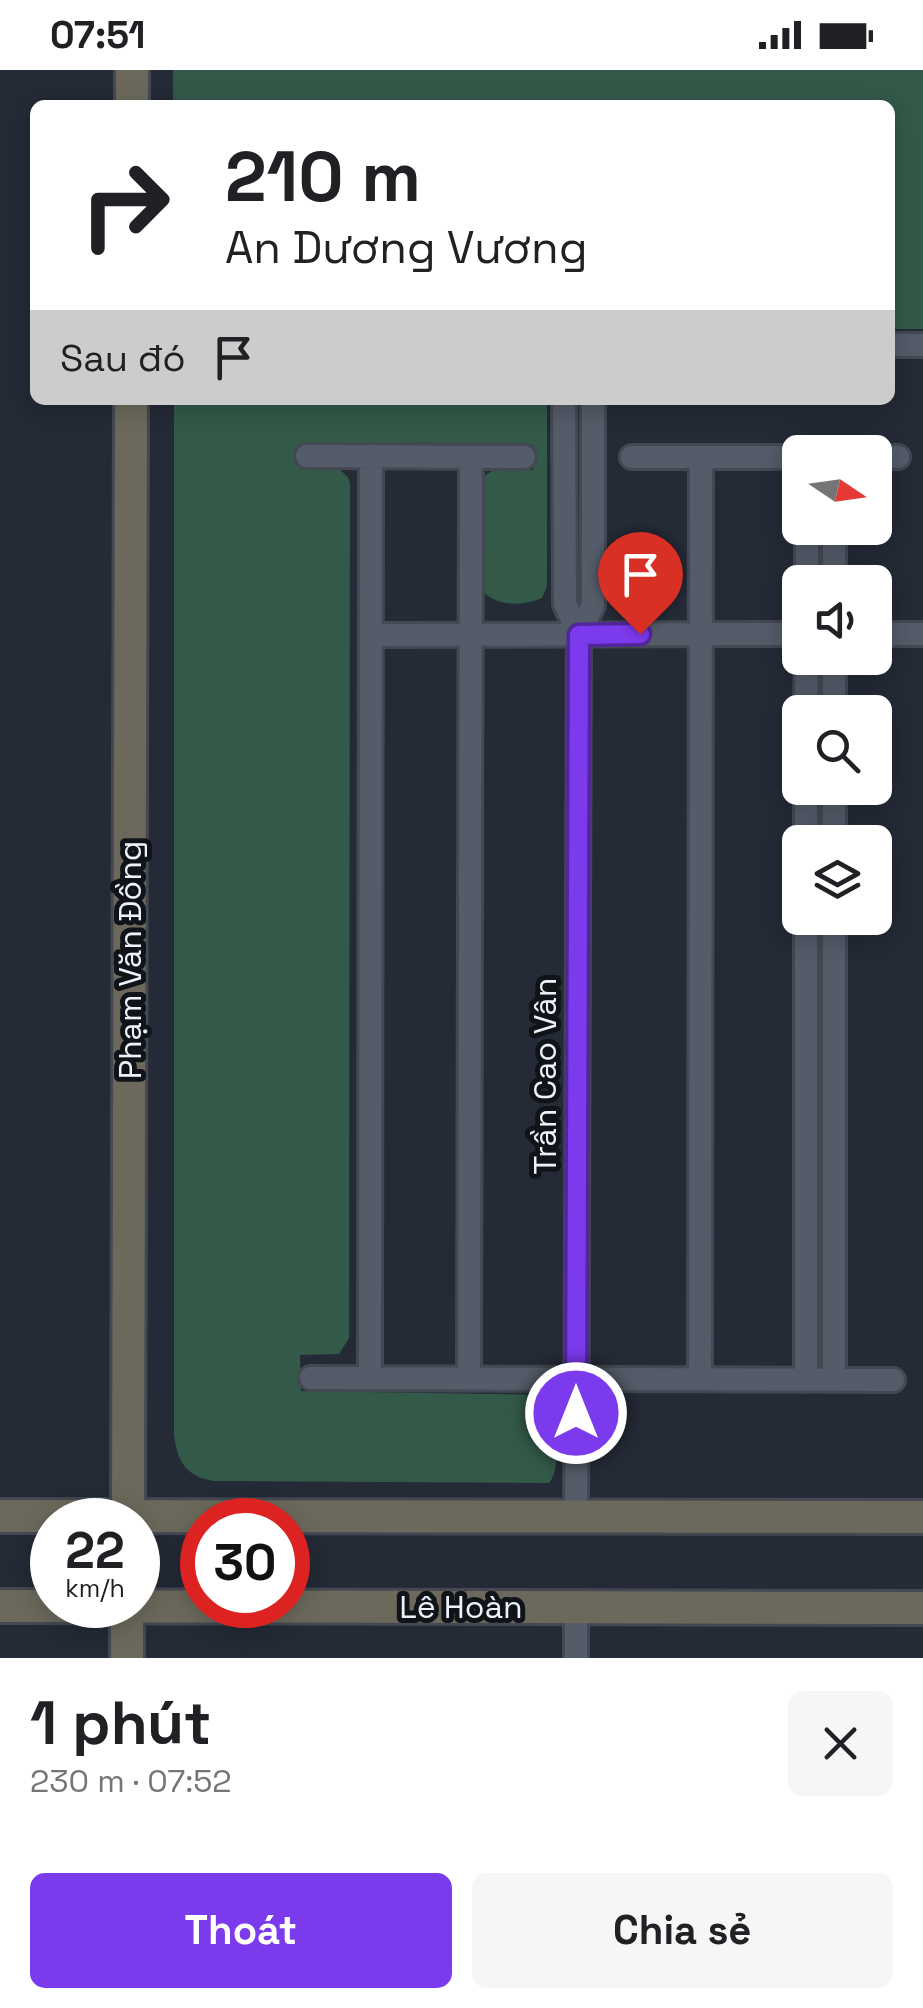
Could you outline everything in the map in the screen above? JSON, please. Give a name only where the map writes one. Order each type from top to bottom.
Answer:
[{"type":"street","points":[[132,70],[132,100]]},
{"type":"street","points":[[895,345],[923,345]]},
{"type":"street","name":"Phạm Văn Đồng","points":[[128,1498],[131,405]]},
{"type":"street","points":[[564,405],[565,604],[579,635]]},
{"type":"street","points":[[579,635],[592,604],[593,405]]},
{"type":"street","points":[[307,456],[524,457]]},
{"type":"street","points":[[370,456],[370,1378]]},
{"type":"street","points":[[469,1378],[471,457]]},
{"type":"street","points":[[632,457],[782,457]]},
{"type":"street","points":[[700,1379],[701,457]]},
{"type":"street","points":[[370,635],[782,634]]},
{"type":"street","points":[[892,634],[923,634]]},
{"type":"street","name":"Trần Cao Vân","points":[[576,1517],[579,635]]},
{"type":"street","points":[[806,935],[806,1380]]},
{"type":"street","points":[[834,935],[834,1380]]},
{"type":"street","points":[[311,1378],[893,1380]]},
{"type":"street","points":[[0,1516],[30,1516]]},
{"type":"street","points":[[160,1518],[923,1517]]},
{"type":"street","name":"Lê Hoàn","points":[[0,1606],[30,1606]]},
{"type":"street","name":"Lê Hoàn","points":[[160,1606],[923,1608]]},
{"type":"street","points":[[576,1608],[576,1658]]},
{"type":"street","points":[[127,1628],[127,1658]]},
{"type":"green space","points":[[173,70],[923,70],[923,329],[895,329],[895,100],[173,100]]},
{"type":"green space","points":[[174,405],[547,405],[547,586],[542,598],[527,603],[495,600],[483,591],[483,477],[493,470],[533,470],[533,445],[300,444],[300,469],[339,469],[350,483],[349,1338],[339,1354],[300,1355],[301,1391],[549,1395],[558,1440],[553,1477],[549,1483],[214,1481],[196,1476],[184,1466],[174,1433]]},
{"type":"route","points":[[576,1413],[579,635],[640,634]]}]
